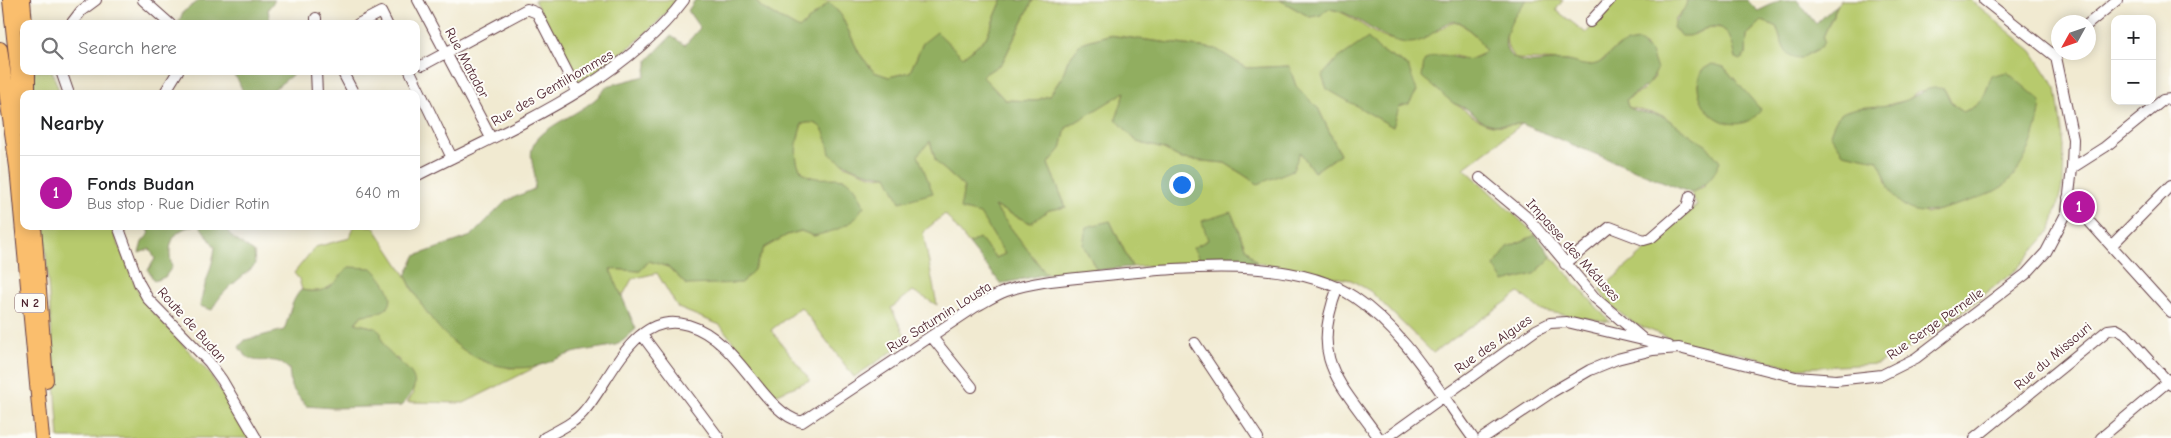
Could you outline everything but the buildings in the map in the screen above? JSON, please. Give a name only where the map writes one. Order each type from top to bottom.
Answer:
[{"type":"highway","points":[[10,0],[20,93]]},
{"type":"highway","points":[[23,0],[25,20]]},
{"type":"highway","name":"N 2","points":[[0,49],[20,200]]},
{"type":"highway","points":[[28,75],[28,90]]},
{"type":"highway","points":[[0,105],[17,167]]},
{"type":"highway","name":"N 2","points":[[23,230],[42,438]]},
{"type":"highway","name":"N 2","points":[[34,230],[51,438]]},
{"type":"street","points":[[75,20],[81,11],[96,0]]},
{"type":"street","points":[[143,0],[166,20]]},
{"type":"street","name":"Rue Matador","points":[[418,0],[491,138]]},
{"type":"street","name":"Rue des Gentilhommes","points":[[420,174],[577,91],[624,62],[665,24],[684,0]]},
{"type":"street","points":[[1590,22],[1610,0]]},
{"type":"street","points":[[1984,0],[2051,50]]},
{"type":"street","points":[[2096,17],[2117,0]]},
{"type":"street","points":[[423,65],[527,9],[537,13],[577,91]]},
{"type":"street","points":[[366,20],[382,12],[385,20]]},
{"type":"street","name":"Rue Serge Pernelle","points":[[1483,438],[1552,392],[1600,365],[1642,352],[1678,348],[1796,377],[1812,378],[1858,379],[1894,371],[1916,358],[1992,302],[2034,267],[2046,252],[2059,229],[2066,212],[2072,168],[2073,139],[2058,73],[2057,60]]},
{"type":"street","points":[[62,75],[68,90]]},
{"type":"street","points":[[166,90],[176,75]]},
{"type":"street","points":[[316,75],[317,90]]},
{"type":"street","points":[[344,75],[352,90]]},
{"type":"street","points":[[412,75],[419,90]]},
{"type":"street","points":[[420,92],[452,158]]},
{"type":"street","points":[[2072,168],[2105,147],[2163,100],[2171,99]]},
{"type":"street","name":"Impasse des Méduses","points":[[1480,178],[1529,219],[1595,298],[1645,340]]},
{"type":"street","points":[[2112,245],[2171,185]]},
{"type":"street","points":[[1565,264],[1610,227],[1644,240],[1651,238],[1687,207],[1690,196]]},
{"type":"street","points":[[2068,198],[2171,312]]},
{"type":"street","name":"Route de Budan","points":[[120,230],[139,282],[148,299],[209,362],[222,380],[256,438]]},
{"type":"street","name":"Rue Saturnin Lousta","points":[[544,438],[571,423],[584,412],[620,356],[642,335],[657,325],[671,321],[700,329],[727,349],[787,418],[802,422],[975,307],[1006,291],[1055,280],[1183,268],[1268,270],[1315,278],[1338,287],[1365,305],[1392,328],[1473,438]]},
{"type":"street","points":[[1338,287],[1326,323],[1325,337],[1328,359],[1342,386],[1379,438]]},
{"type":"street","name":"Rue des Algues","points":[[1386,438],[1536,330],[1550,323],[1576,323],[1678,348]]},
{"type":"street","name":"Rue du Missouri","points":[[1975,438],[2108,330],[2116,329],[2125,334],[2170,382]]},
{"type":"street","points":[[642,335],[719,438]]},
{"type":"street","points":[[931,336],[972,387]]},
{"type":"street","points":[[1195,343],[1258,438]]},
{"type":"street","points":[[2101,438],[2170,382]]},
{"type":"green space","points":[[200,0],[275,0],[268,9],[269,20],[180,20],[183,12]]},
{"type":"green space","points":[[534,0],[677,0],[631,46],[579,84]]},
{"type":"green space","points":[[695,0],[755,0],[762,8],[799,29],[829,2],[841,15],[859,53],[874,72],[889,77],[910,72],[923,43],[937,32],[963,57],[986,38],[1002,0],[1033,0],[1002,63],[982,76],[1005,100],[1035,101],[1050,95],[1062,77],[1068,60],[1081,43],[1108,35],[1216,49],[1246,68],[1289,66],[1296,86],[1318,108],[1340,154],[1314,172],[1300,152],[1293,170],[1258,184],[1225,163],[1182,159],[1164,149],[1137,142],[1116,119],[1125,92],[1066,128],[1061,149],[1048,164],[1066,207],[1049,210],[1031,223],[994,206],[1046,274],[1001,284],[969,244],[979,238],[996,258],[1005,254],[980,214],[960,209],[964,187],[936,162],[930,141],[918,155],[933,193],[900,202],[887,176],[864,172],[843,163],[830,154],[825,135],[819,126],[809,123],[802,124],[796,148],[798,164],[808,176],[841,178],[851,183],[857,190],[864,206],[853,221],[836,230],[814,236],[801,231],[787,235],[764,248],[753,271],[741,283],[687,285],[668,267],[649,261],[640,271],[610,269],[636,329],[618,344],[573,353],[537,366],[514,368],[493,364],[474,357],[441,330],[416,295],[406,276],[415,256],[471,236],[506,201],[534,189],[535,178],[531,155],[534,144],[540,136],[548,129],[591,103],[607,86],[645,76],[648,60],[671,36],[685,45],[700,28],[688,11]]},
{"type":"green space","points":[[755,0],[1002,0],[986,38],[963,57],[923,43],[910,72],[889,77],[874,72],[859,53],[841,15],[829,2],[799,29],[762,8]]},
{"type":"green space","points":[[1033,0],[1280,0],[1310,17],[1321,15],[1327,9],[1345,14],[1379,35],[1397,40],[1431,33],[1459,22],[1476,36],[1485,50],[1482,54],[1469,60],[1451,55],[1453,103],[1487,124],[1522,124],[1464,168],[1536,235],[1508,247],[1534,274],[1552,257],[1610,322],[1542,311],[1519,293],[1433,353],[1370,291],[1351,280],[1257,263],[1245,247],[1231,212],[1208,240],[1193,248],[1202,262],[1132,267],[1110,221],[1083,245],[1097,270],[1046,274],[993,205],[1030,223],[1049,210],[1066,207],[1048,164],[1061,148],[1066,128],[1125,91],[1137,142],[1164,149],[1182,159],[1225,163],[1258,184],[1300,152],[1314,172],[1340,154],[1318,108],[1296,86],[1289,66],[1246,68],[1216,49],[1108,35],[1081,43],[1068,60],[1062,77],[1050,95],[1035,101],[1005,100],[982,76],[1002,63]],"holes":[[[1368,39],[1379,50],[1408,66],[1393,127],[1347,100]]]},
{"type":"green space","points":[[1280,0],[1527,0],[1508,30],[1506,47],[1509,54],[1516,59],[1528,62],[1560,61],[1592,65],[1602,61],[1613,50],[1627,43],[1638,41],[1651,52],[1657,70],[1650,83],[1626,100],[1628,107],[1636,111],[1663,116],[1707,146],[1720,162],[1708,180],[1691,193],[1522,124],[1494,125],[1483,122],[1467,109],[1453,103],[1422,77],[1424,61],[1432,56],[1440,55],[1471,59],[1478,57],[1485,50],[1476,36],[1460,22],[1449,22],[1424,39],[1408,43],[1386,37],[1348,14],[1327,9],[1321,15],[1310,17]]},
{"type":"green space","points":[[1527,0],[1563,0],[1556,10],[1586,33],[1616,0],[1687,0],[1687,6],[1674,20],[1693,35],[1709,27],[1722,28],[1746,54],[1747,35],[1762,21],[1776,26],[1781,41],[1823,37],[1840,0],[1971,0],[2032,51],[2056,88],[2064,146],[2063,183],[2051,230],[2016,270],[1932,335],[1877,364],[1797,368],[1738,353],[1677,341],[1635,324],[1608,304],[1600,290],[1697,205],[1691,193],[1705,186],[1684,132],[1664,116],[1628,107],[1626,100],[1643,90],[1655,77],[1646,46],[1638,41],[1617,47],[1598,64],[1584,67],[1567,61],[1516,59],[1510,52],[1506,37],[1511,21]],"holes":[[[1724,67],[1738,83],[1702,99],[1698,85],[1702,70]],[[1991,76],[2003,186],[1971,200],[1926,214],[1886,182],[1883,169],[1877,160],[1874,108],[1908,100],[1919,91],[1944,89],[1951,101],[1962,112],[1979,103],[1987,89]]]},
{"type":"green space","points":[[1687,0],[1747,0],[1758,11],[1781,0],[1797,0],[1816,24],[1838,3],[1820,48],[1801,58],[1794,57],[1786,52],[1776,26],[1762,21],[1747,35],[1746,54],[1741,60],[1736,58],[1731,40],[1725,30],[1714,27],[1707,28],[1693,35],[1682,36],[1673,28],[1676,20],[1685,8]]},
{"type":"green space","points":[[1368,38],[1379,50],[1408,66],[1417,91],[1409,104],[1399,107],[1393,127],[1327,89],[1322,76],[1336,60]]},
{"type":"green space","points":[[1712,64],[1724,67],[1761,110],[1752,119],[1741,123],[1731,123],[1721,120],[1705,106],[1700,96],[1698,82],[1702,70]]},
{"type":"green space","points":[[2007,72],[2041,101],[2040,112],[2030,147],[2018,169],[2003,186],[1978,198],[1944,209],[1914,211],[1903,205],[1893,195],[1877,160],[1843,153],[1830,134],[1837,119],[1844,112],[1856,108],[1901,102],[1932,88],[1944,89],[1951,102],[1962,112],[1979,103],[1991,76]]},
{"type":"green space","points":[[33,75],[53,75],[59,90],[34,90]]},
{"type":"green space","points":[[234,75],[292,75],[273,90],[242,90]]},
{"type":"green space","points":[[811,122],[817,124],[826,133],[844,165],[881,177],[897,171],[930,141],[936,162],[964,187],[1005,254],[996,258],[979,238],[969,244],[945,214],[923,232],[937,305],[913,291],[891,308],[908,341],[854,377],[801,307],[771,330],[810,380],[775,395],[720,325],[678,308],[657,273],[632,279],[621,299],[609,269],[640,271],[649,261],[668,267],[687,285],[753,271],[764,248],[787,235],[801,231],[815,236],[844,179],[824,180],[813,178],[805,174],[800,168],[797,162],[796,147],[802,124]]},
{"type":"green space","points":[[1231,212],[1245,247],[1257,263],[1202,262],[1193,248],[1208,240],[1202,221]]},
{"type":"green space","points":[[1110,221],[1132,267],[1097,270],[1083,245],[1086,227]]},
{"type":"green space","points":[[44,230],[113,230],[136,287],[149,308],[210,374],[250,438],[59,438]]},
{"type":"green space","points":[[148,230],[182,230],[175,236],[170,247],[172,267],[165,277],[154,281],[148,270],[155,259],[150,249],[139,253],[142,242],[150,233]]},
{"type":"green space","points":[[203,230],[227,230],[233,238],[254,252],[255,265],[220,297],[212,310],[200,306],[215,247]]},
{"type":"green space","points":[[353,230],[376,230],[406,276],[412,289],[438,326],[509,368],[538,366],[464,403],[407,402],[414,393],[398,359],[390,356],[381,342],[381,338],[369,326],[355,324],[362,315],[381,312],[349,267],[334,284],[318,291],[302,290],[299,279],[294,273],[315,247],[350,238]]},
{"type":"green space","points":[[1536,235],[1552,257],[1534,274],[1504,282],[1494,266],[1508,247]]},
{"type":"green space","points":[[349,267],[372,268],[385,283],[388,290],[391,302],[388,307],[380,312],[362,315],[355,323],[376,328],[381,333],[384,344],[390,353],[412,375],[414,383],[411,393],[401,406],[333,408],[306,406],[291,387],[289,369],[279,362],[248,358],[239,347],[245,340],[284,330],[292,304],[301,290],[324,290],[333,284]]},
{"type":"place","name":"Fonds Budan","points":[[2079,207]]}]
